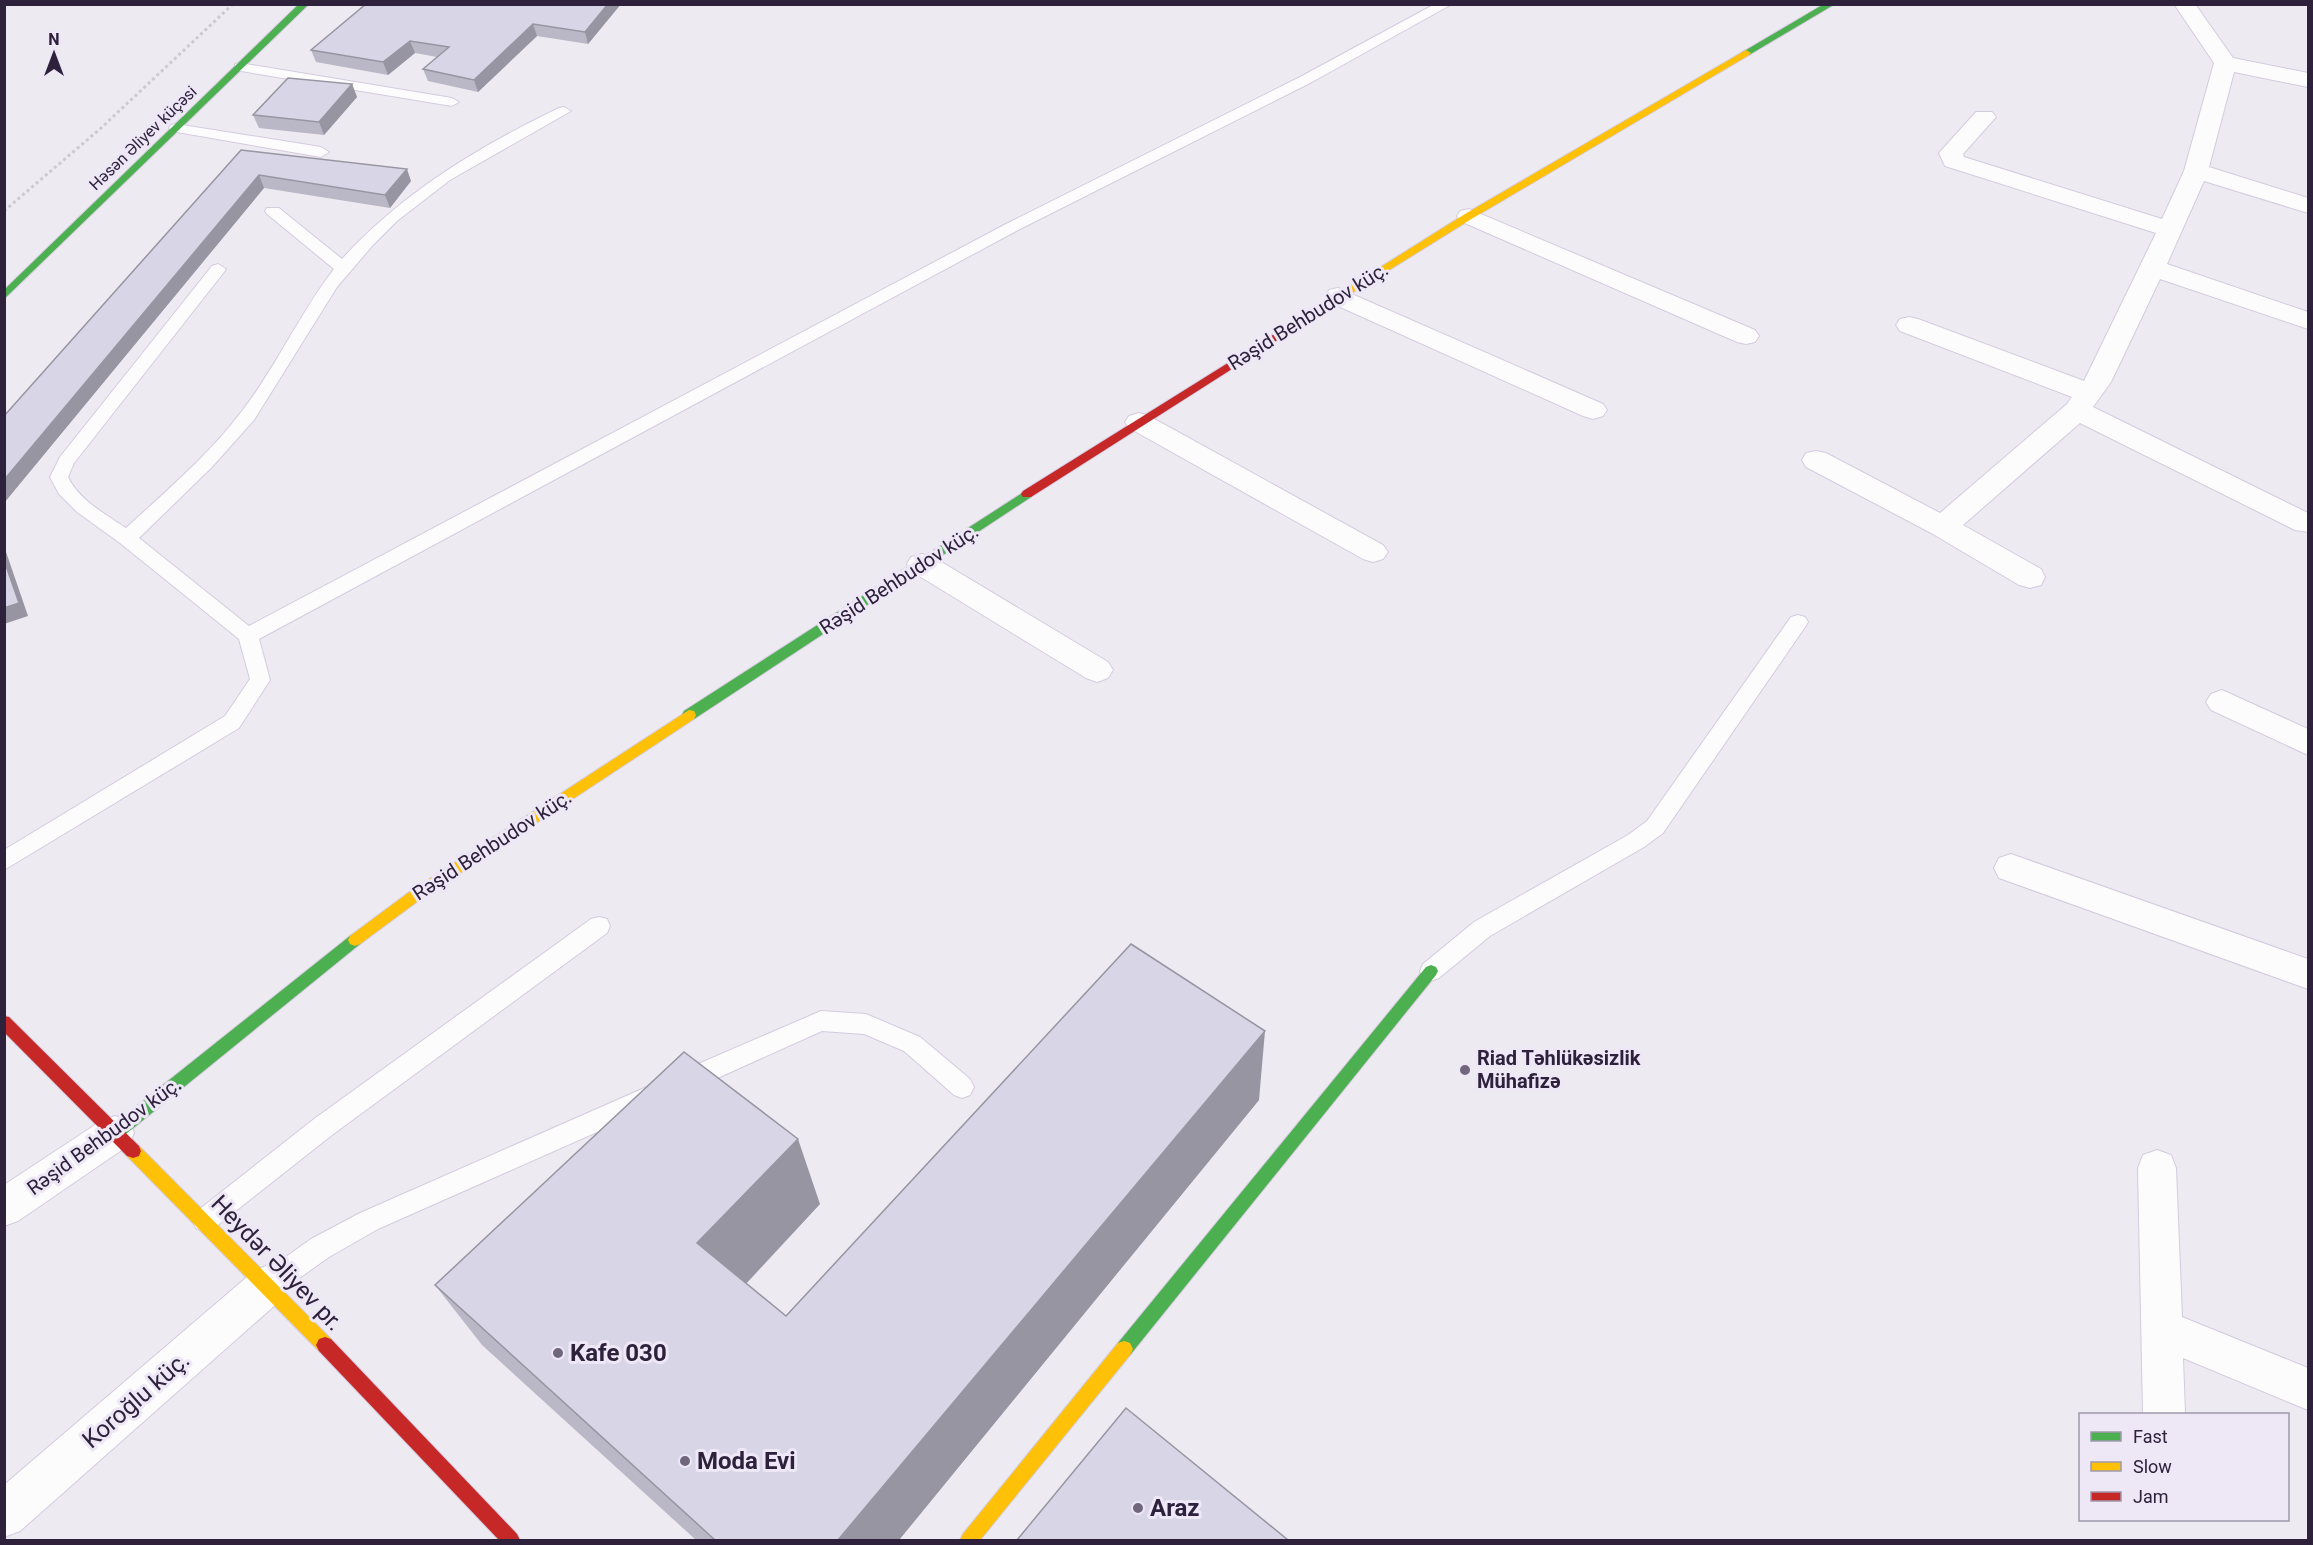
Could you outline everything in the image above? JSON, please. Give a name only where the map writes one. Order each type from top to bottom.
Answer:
[{"type":"street","name":"Həsən Əliyev küçəsi","points":[[4,296],[305,4]]},
{"type":"street","name":"Rəşid Behbudov küç.","points":[[4,1208],[115,1133],[347,945],[413,897],[1139,422],[1338,296],[1670,94],[1831,4]]},
{"type":"street","points":[[2184,4],[2225,63],[2308,80]]},
{"type":"street","points":[[1943,527],[2083,402],[2097,382],[2171,230],[2196,171],[2225,63]]},
{"type":"street","points":[[1983,117],[1951,153],[1953,161],[2171,230]]},
{"type":"street","points":[[2196,171],[2308,206]]},
{"type":"street","points":[[1470,216],[1746,336]]},
{"type":"street","points":[[2153,268],[2308,321]]},
{"type":"street","points":[[1338,296],[1593,410]]},
{"type":"street","points":[[1909,325],[2083,402],[2305,523]]},
{"type":"street","points":[[1139,422],[1373,552]]},
{"type":"street","points":[[1816,460],[1943,527],[2030,577]]},
{"type":"street","points":[[922,564],[1097,670]]},
{"type":"street","points":[[2222,702],[2308,743]]},
{"type":"street","points":[[2012,868],[2308,974]]},
{"type":"street","points":[[969,1540],[1431,971]]},
{"type":"street","name":"Heydər Əliyev pr.","points":[[4,1022],[205,1220],[511,1540]]},
{"type":"street","points":[[2157,1168],[2163,1413]]},
{"type":"street","name":"Koroğlu küç.","points":[[4,1515],[268,1285]]},
{"type":"street","points":[[2160,1328],[2308,1389]]},
{"type":"lane","points":[[248,636],[1012,227],[1297,85],[1446,4]]},
{"type":"lane","points":[[240,67],[452,102]]},
{"type":"lane","points":[[127,538],[201,468],[248,415],[343,268],[398,213],[465,162],[564,111]]},
{"type":"lane","points":[[176,128],[321,152]]},
{"type":"lane","points":[[273,211],[343,268]]},
{"type":"lane","points":[[4,861],[232,722],[260,680],[248,636],[127,538],[84,508],[65,490],[59,477],[66,461],[218,269]]},
{"type":"lane","points":[[1431,971],[1482,929],[1636,842],[1655,827],[1798,622]]},
{"type":"lane","points":[[205,1220],[323,1127],[599,926]]},
{"type":"lane","points":[[268,1285],[320,1248],[369,1221],[821,1021],[866,1024],[912,1044],[962,1087]]},
{"type":"path","points":[[4,211],[100,129],[233,4]]},
{"type":"building","points":[[366,4],[608,4],[585,32],[533,24],[474,80],[423,69],[449,47],[410,41],[383,62],[311,50]]},
{"type":"building","points":[[288,78],[352,84],[319,122],[253,115]]},
{"type":"building","points":[[241,150],[407,169],[385,195],[259,175],[4,480],[4,416]]},
{"type":"building","points":[[4,560],[19,603],[4,608]]},
{"type":"building","points":[[1131,944],[1265,1031],[838,1540],[715,1540],[435,1285],[684,1052],[798,1139],[697,1243],[786,1316]]},
{"type":"building","points":[[1126,1408],[1288,1540],[1017,1540]]},
{"type":"traffic: fast","points":[[4,296],[305,4]]},
{"type":"traffic: fast","points":[[1746,53],[1831,4]]},
{"type":"traffic: fast","points":[[689,715],[1027,494]]},
{"type":"traffic: fast","points":[[115,1133],[355,940]]},
{"type":"traffic: fast","points":[[1124,1349],[1431,971]]},
{"type":"traffic: slow","points":[[1311,314],[1469,216],[1746,53]]},
{"type":"traffic: slow","points":[[355,940],[413,897],[689,715]]},
{"type":"traffic: slow","points":[[133,1151],[325,1345]]},
{"type":"traffic: slow","points":[[969,1540],[1124,1349]]},
{"type":"traffic: jam","points":[[1027,494],[1311,314]]},
{"type":"traffic: jam","points":[[4,1022],[133,1151]]},
{"type":"traffic: jam","points":[[325,1345],[511,1540]]},
{"type":"place","name":"Riad Təhlükəsizlik Mühafizə","points":[[1465,1070]]},
{"type":"place","name":"Kafe 030","points":[[558,1353]]},
{"type":"place","name":"Moda Evi","points":[[685,1461]]},
{"type":"place","name":"Araz","points":[[1138,1508]]}]
